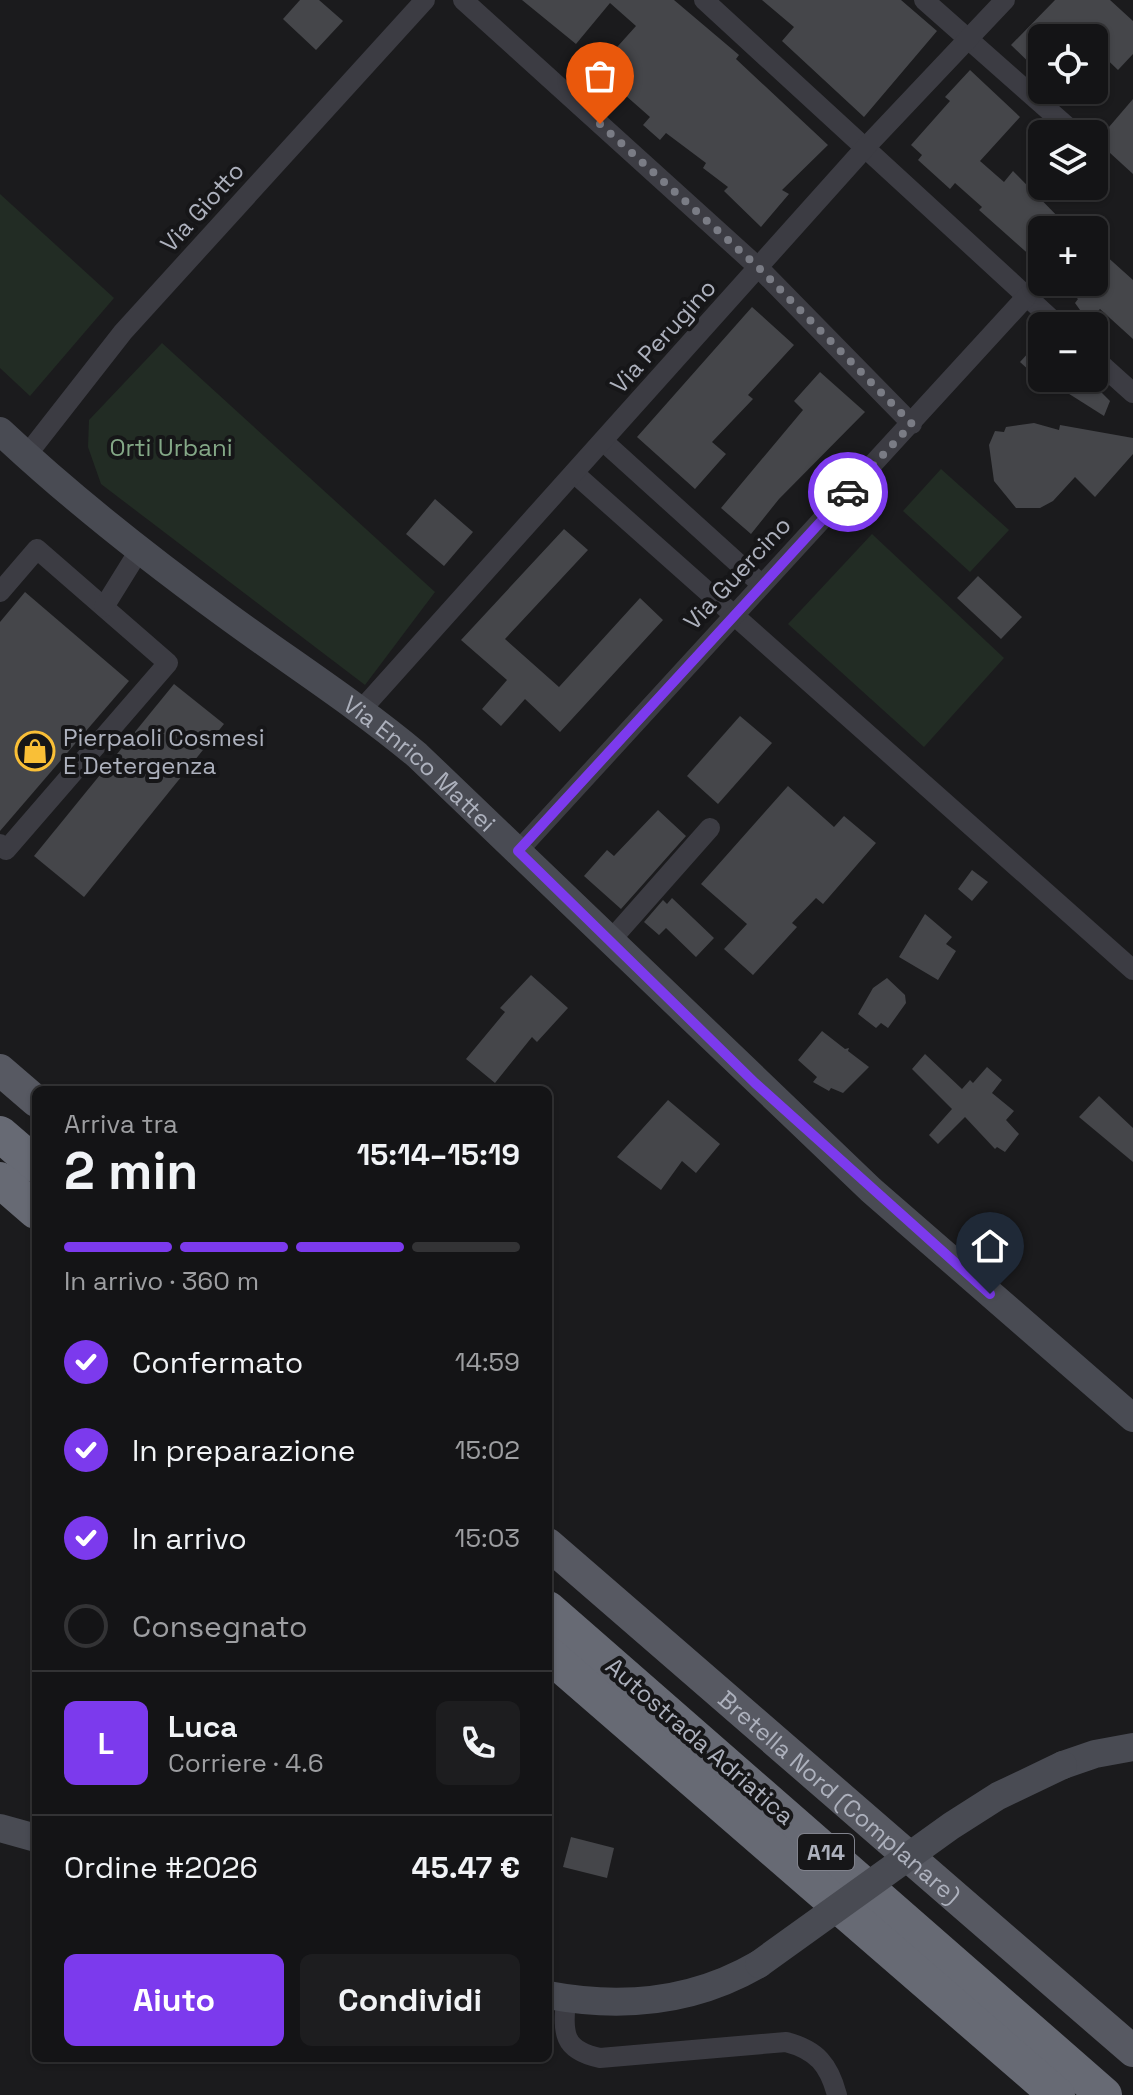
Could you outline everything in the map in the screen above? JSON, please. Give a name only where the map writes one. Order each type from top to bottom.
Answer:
[{"type":"highway","points":[[0,1134],[32,1162]]},
{"type":"highway","points":[[0,1180],[32,1208]]},
{"type":"highway","name":"Autostrada Adriatica","points":[[552,1612],[1104,2095]]},
{"type":"highway","name":"Autostrada Adriatica","points":[[552,1657],[1057,2095]]},
{"type":"main road","points":[[0,1070],[32,1098]]},
{"type":"main road","name":"Bretella Nord (Complanare)","points":[[552,1547],[1133,2051]]},
{"type":"street","name":"Via Giotto","points":[[26,456],[123,332],[425,0]]},
{"type":"street","points":[[463,0],[759,268],[912,424]]},
{"type":"street","points":[[704,0],[1044,312]]},
{"type":"street","points":[[924,0],[1060,120]]},
{"type":"street","name":"Via Perugino","points":[[362,709],[864,149],[1005,0]]},
{"type":"street","name":"Via Guercino","points":[[518,851],[1027,296]]},
{"type":"street","points":[[1108,371],[1133,393]]},
{"type":"street","name":"Via Enrico Mattei","points":[[0,431],[140,549],[226,615],[362,709],[518,851],[871,1190],[1133,1418]]},
{"type":"street","points":[[603,441],[761,584]]},
{"type":"street","points":[[574,473],[1133,970]]},
{"type":"street","points":[[0,592],[37,549],[168,663],[6,850],[0,844]]},
{"type":"street","points":[[104,607],[140,549]]},
{"type":"street","points":[[610,941],[710,828]]},
{"type":"street","points":[[837,2095],[823,2060],[806,2047],[786,2042],[600,2058],[582,2054],[571,2047],[566,2036],[557,1996],[640,2002],[686,1996],[732,1980],[998,1796],[1063,1765],[1133,1747]]},
{"type":"street","points":[[0,1828],[32,1837]]},
{"type":"green space","points":[[0,194],[114,298],[30,396],[0,368]]},
{"type":"green space","name":"Orti Urbani","points":[[162,343],[435,592],[365,685],[101,484],[88,447],[89,420]]},
{"type":"green space","points":[[941,469],[1009,530],[970,572],[903,511]]},
{"type":"green space","points":[[872,534],[1004,658],[924,747],[788,624]]},
{"type":"building","points":[[300,0],[319,0],[343,21],[316,50],[283,19]]},
{"type":"building","points":[[522,0],[674,0],[739,55],[736,59],[828,145],[782,190],[789,194],[761,227],[724,191],[728,187],[703,168],[706,163],[666,133],[660,140],[643,125],[650,117],[625,95],[620,101],[591,76],[636,26],[610,3],[576,44]]},
{"type":"building","points":[[762,0],[901,0],[937,31],[864,117],[782,41],[794,27]]},
{"type":"building","points":[[1055,0],[1110,0],[1133,21],[1133,54],[1118,70],[1108,60],[1108,24],[1032,24]]},
{"type":"building","points":[[1028,28],[1028,61],[1011,45]]},
{"type":"building","points":[[970,70],[1020,117],[980,161],[1004,182],[1013,171],[1028,186],[1028,200],[1042,200],[1057,216],[1028,216],[1028,254],[979,210],[982,207],[955,183],[950,189],[918,160],[922,155],[911,145],[950,101],[945,97]]},
{"type":"building","points":[[1133,99],[1133,174],[1108,151],[1108,128]]},
{"type":"building","points":[[1108,258],[1133,280],[1133,339],[1108,316],[1108,312],[1100,309],[1097,312],[1082,312],[1075,303],[1078,299],[1075,296],[1108,296]]},
{"type":"building","points":[[752,307],[794,345],[748,395],[753,399],[712,442],[726,454],[695,489],[637,437]]},
{"type":"building","points":[[1028,353],[1028,369],[1020,362]]},
{"type":"building","points":[[820,372],[865,412],[779,499],[751,534],[721,508],[803,410],[794,401]]},
{"type":"building","points":[[1066,392],[1101,392],[1110,401],[1104,416]]},
{"type":"building","points":[[1034,423],[1059,430],[1060,425],[1133,438],[1133,454],[1095,497],[1075,477],[1053,501],[1040,508],[1016,508],[994,481],[989,445],[995,431],[1004,432],[1006,427]]},
{"type":"building","points":[[435,499],[473,532],[444,566],[406,534]]},
{"type":"building","points":[[564,529],[588,550],[505,639],[559,687],[640,598],[663,620],[560,732],[525,699],[501,726],[482,709],[507,680],[461,640]]},
{"type":"building","points":[[978,576],[1022,617],[1001,639],[957,598]]},
{"type":"building","name":"Pierpaoli Cosmesi E Detergenza","points":[[25,592],[129,681],[0,831],[0,622]]},
{"type":"building","points":[[174,684],[224,724],[84,897],[34,856]]},
{"type":"building","points":[[740,716],[772,743],[718,804],[687,776]]},
{"type":"building","points":[[788,786],[834,827],[844,816],[876,843],[823,904],[816,898],[792,923],[797,927],[753,975],[724,949],[747,924],[701,884]]},
{"type":"building","points":[[658,810],[686,836],[621,909],[584,876],[607,850],[614,856]]},
{"type":"building","points":[[972,870],[988,882],[972,901],[958,889]]},
{"type":"building","points":[[672,898],[714,938],[696,957],[666,928],[659,935],[644,922],[663,900],[667,904]]},
{"type":"building","points":[[925,914],[952,937],[946,944],[956,951],[938,980],[899,957]]},
{"type":"building","points":[[531,975],[568,1008],[537,1042],[532,1037],[495,1083],[466,1059],[505,1012],[500,1008]]},
{"type":"building","points":[[887,978],[905,995],[906,1003],[888,1028],[881,1023],[876,1028],[858,1014],[873,988]]},
{"type":"building","points":[[822,1031],[845,1049],[849,1048],[848,1051],[869,1067],[843,1093],[831,1088],[829,1091],[813,1082],[817,1077],[798,1060]]},
{"type":"building","points":[[925,1054],[962,1089],[970,1080],[973,1083],[987,1067],[1002,1080],[992,1093],[1014,1111],[1006,1120],[1019,1134],[1005,1152],[997,1147],[995,1149],[965,1117],[938,1144],[929,1135],[952,1109],[912,1069]]},
{"type":"building","points":[[1099,1096],[1133,1128],[1133,1162],[1079,1117]]},
{"type":"building","points":[[668,1100],[720,1144],[696,1173],[682,1161],[661,1190],[617,1157]]},
{"type":"building","points":[[571,1837],[614,1848],[607,1878],[563,1867]]},
{"type":"way so far","points":[[600,124],[759,268],[912,424],[848,492]]},
{"type":"place","name":"Pierpaoli Cosmesi E Detergenza","points":[[35,751]]},
{"type":"route","points":[[848,492],[518,851],[755,1083],[990,1294]]}]
